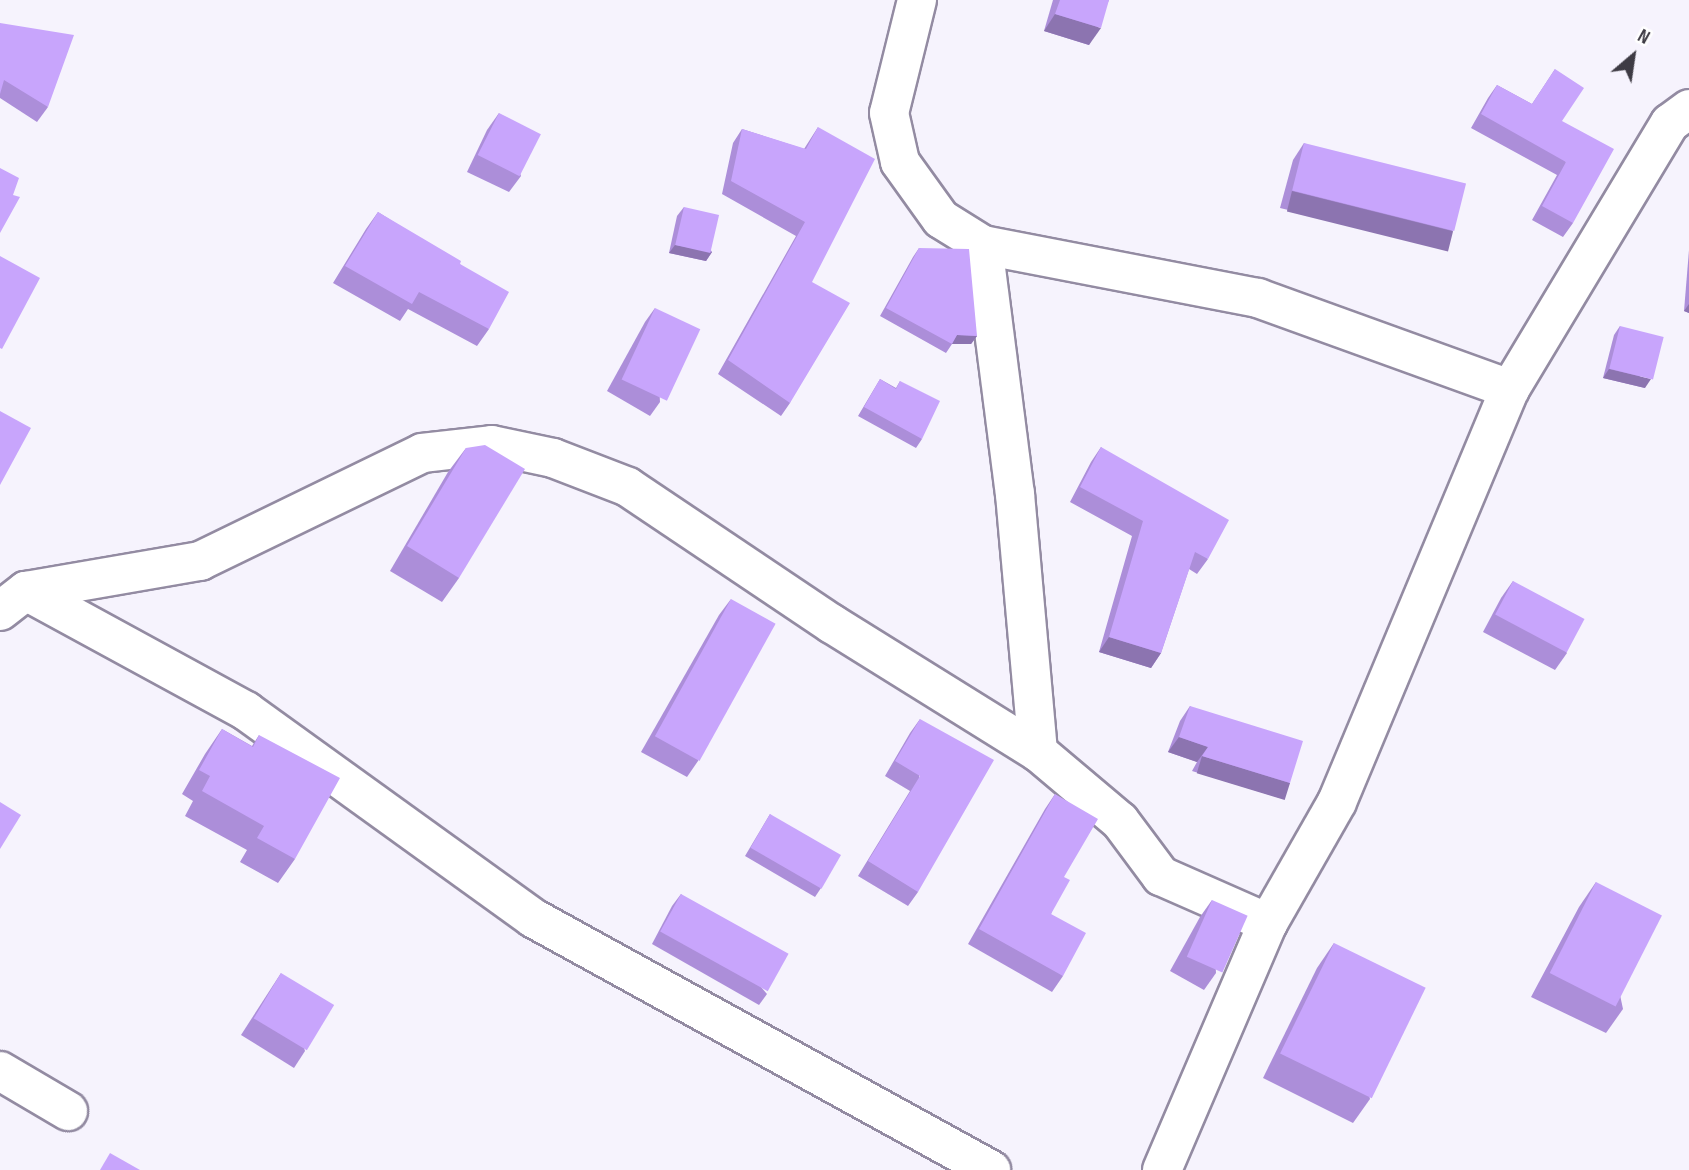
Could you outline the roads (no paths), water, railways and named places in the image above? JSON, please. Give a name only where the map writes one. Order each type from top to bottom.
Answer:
[{"type":"street","points":[[917,0],[889,113],[900,162],[941,219],[983,245],[1258,298],[1510,389]]},
{"type":"street","points":[[1162,1170],[1268,923],[1337,802],[1510,389],[1670,123],[1689,108]]},
{"type":"street","points":[[983,245],[1014,494],[1038,752]]},
{"type":"street","points":[[13,601],[200,561],[422,453],[492,445],[553,458],[628,487],[832,624],[1038,752],[1120,821],[1161,876],[1268,923]]},
{"type":"street","points":[[13,601],[246,711],[533,918],[991,1170]]},
{"type":"street","points":[[0,1070],[68,1111]]}]
